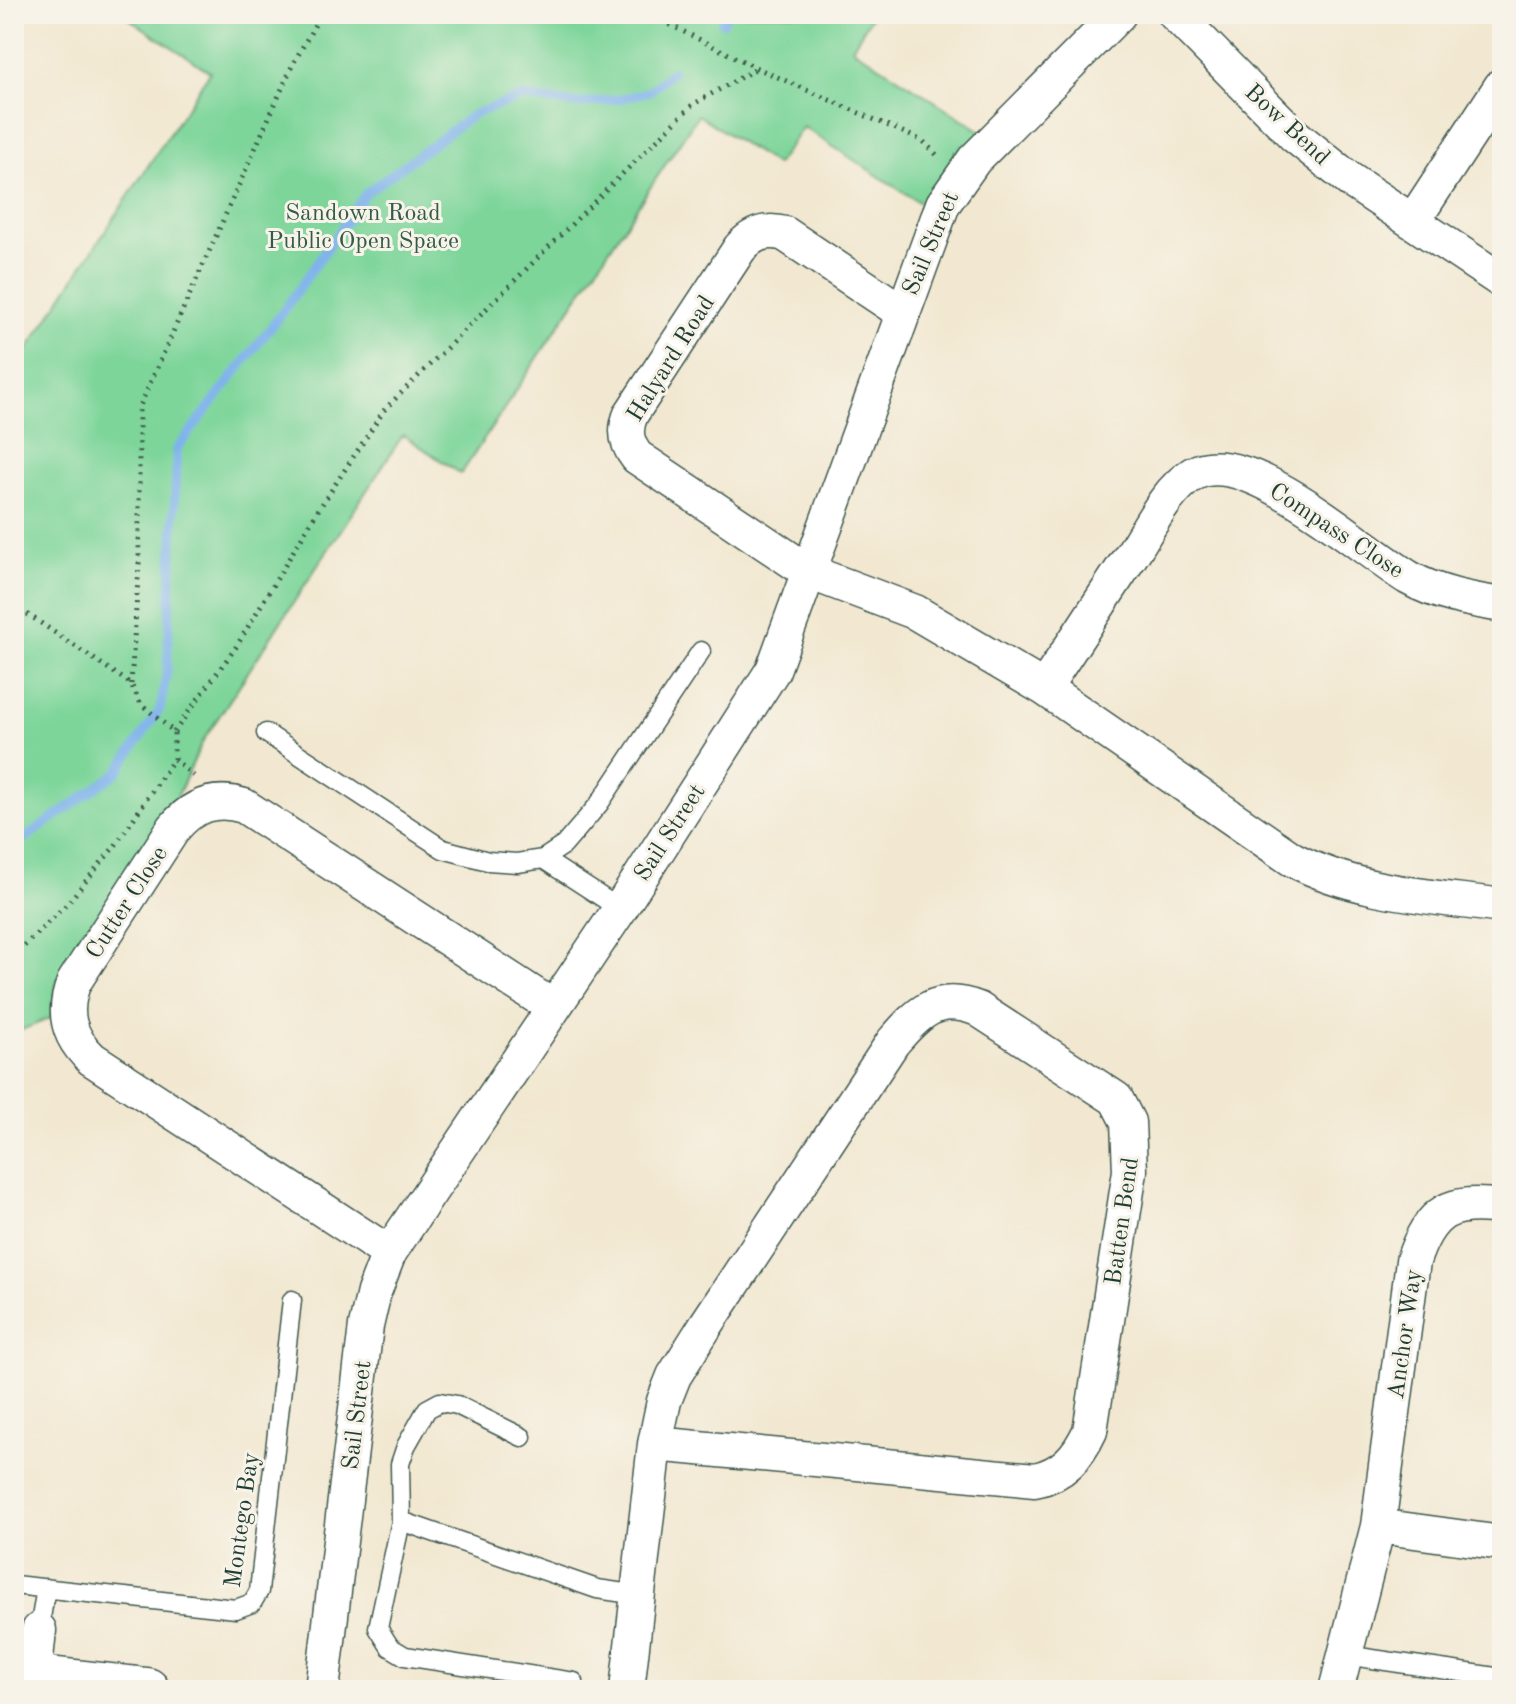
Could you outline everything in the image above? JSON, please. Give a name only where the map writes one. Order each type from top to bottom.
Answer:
[{"type":"street","name":"Sail Street","points":[[322,1690],[366,1326],[374,1292],[389,1253],[620,909],[763,689],[782,649],[930,232],[959,177],[989,143],[1119,14]]},
{"type":"street","name":"Bow Bend","points":[[1175,14],[1295,136],[1350,180],[1502,281]]},
{"type":"street","points":[[1413,221],[1502,85]]},
{"type":"street","name":"Halyard Road","points":[[809,572],[637,457],[627,439],[628,422],[740,248],[754,235],[774,231],[785,234],[902,312]]},
{"type":"street","name":"Compass Close","points":[[1044,688],[1160,511],[1193,475],[1208,469],[1226,466],[1283,492],[1411,579],[1447,594],[1502,605]]},
{"type":"street","points":[[809,572],[915,612],[1044,688],[1292,859],[1323,875],[1353,886],[1502,906]]},
{"type":"street","name":"Cutter Close","points":[[389,1253],[92,1059],[73,1037],[67,1008],[74,982],[174,828],[194,808],[207,803],[222,801],[244,806],[553,1007]]},
{"type":"street","name":"Batten Bend","points":[[627,1690],[655,1444],[664,1401],[674,1376],[885,1055],[913,1019],[943,1003],[960,1002],[978,1009],[1116,1099],[1128,1122],[1130,1171],[1090,1431],[1066,1467],[1053,1476],[1035,1480],[655,1444]]},
{"type":"street","name":"Anchor Way","points":[[1336,1690],[1378,1526],[1413,1261],[1421,1238],[1441,1213],[1456,1206],[1502,1207]]},
{"type":"street","points":[[1378,1526],[1502,1543]]},
{"type":"street","points":[[39,1630],[24,1677],[147,1690]]},
{"type":"lane","points":[[266,733],[443,849],[488,861],[517,863],[543,859],[564,845],[599,804],[701,651]]},
{"type":"lane","points":[[543,859],[620,909]]},
{"type":"lane","name":"Montego Bay","points":[[14,1585],[236,1609],[252,1603],[259,1591],[292,1300]]},
{"type":"lane","points":[[522,1437],[457,1405],[440,1402],[427,1409],[406,1446],[400,1464],[401,1521],[377,1619],[380,1635],[390,1647],[414,1659],[574,1682]]},
{"type":"lane","points":[[401,1521],[597,1589],[638,1595]]},
{"type":"lane","points":[[39,1630],[46,1588]]},
{"type":"lane","points":[[1345,1655],[1502,1678]]},
{"type":"path","points":[[131,684],[139,564],[139,408],[293,64],[321,14]]},
{"type":"path","points":[[648,14],[757,68],[923,141],[959,177]]},
{"type":"path","points":[[171,730],[236,647],[315,515],[385,409],[692,105],[757,68]]},
{"type":"path","points":[[14,605],[131,684],[141,704],[171,730],[174,759],[115,846],[66,905],[14,956]]},
{"type":"green space","name":"Sandown Road Public Open Space","points":[[122,14],[873,14],[852,48],[981,131],[926,207],[803,127],[776,165],[698,115],[461,474],[403,435],[203,741],[171,810],[57,982],[51,1018],[14,1033],[14,370],[210,72]]},
{"type":"waterway","points":[[722,23],[727,14]]},
{"type":"waterway","points":[[14,846],[117,773],[160,709],[167,671],[177,449],[284,310],[366,193],[474,114],[522,97],[577,104],[621,99],[650,91],[673,71]]}]
